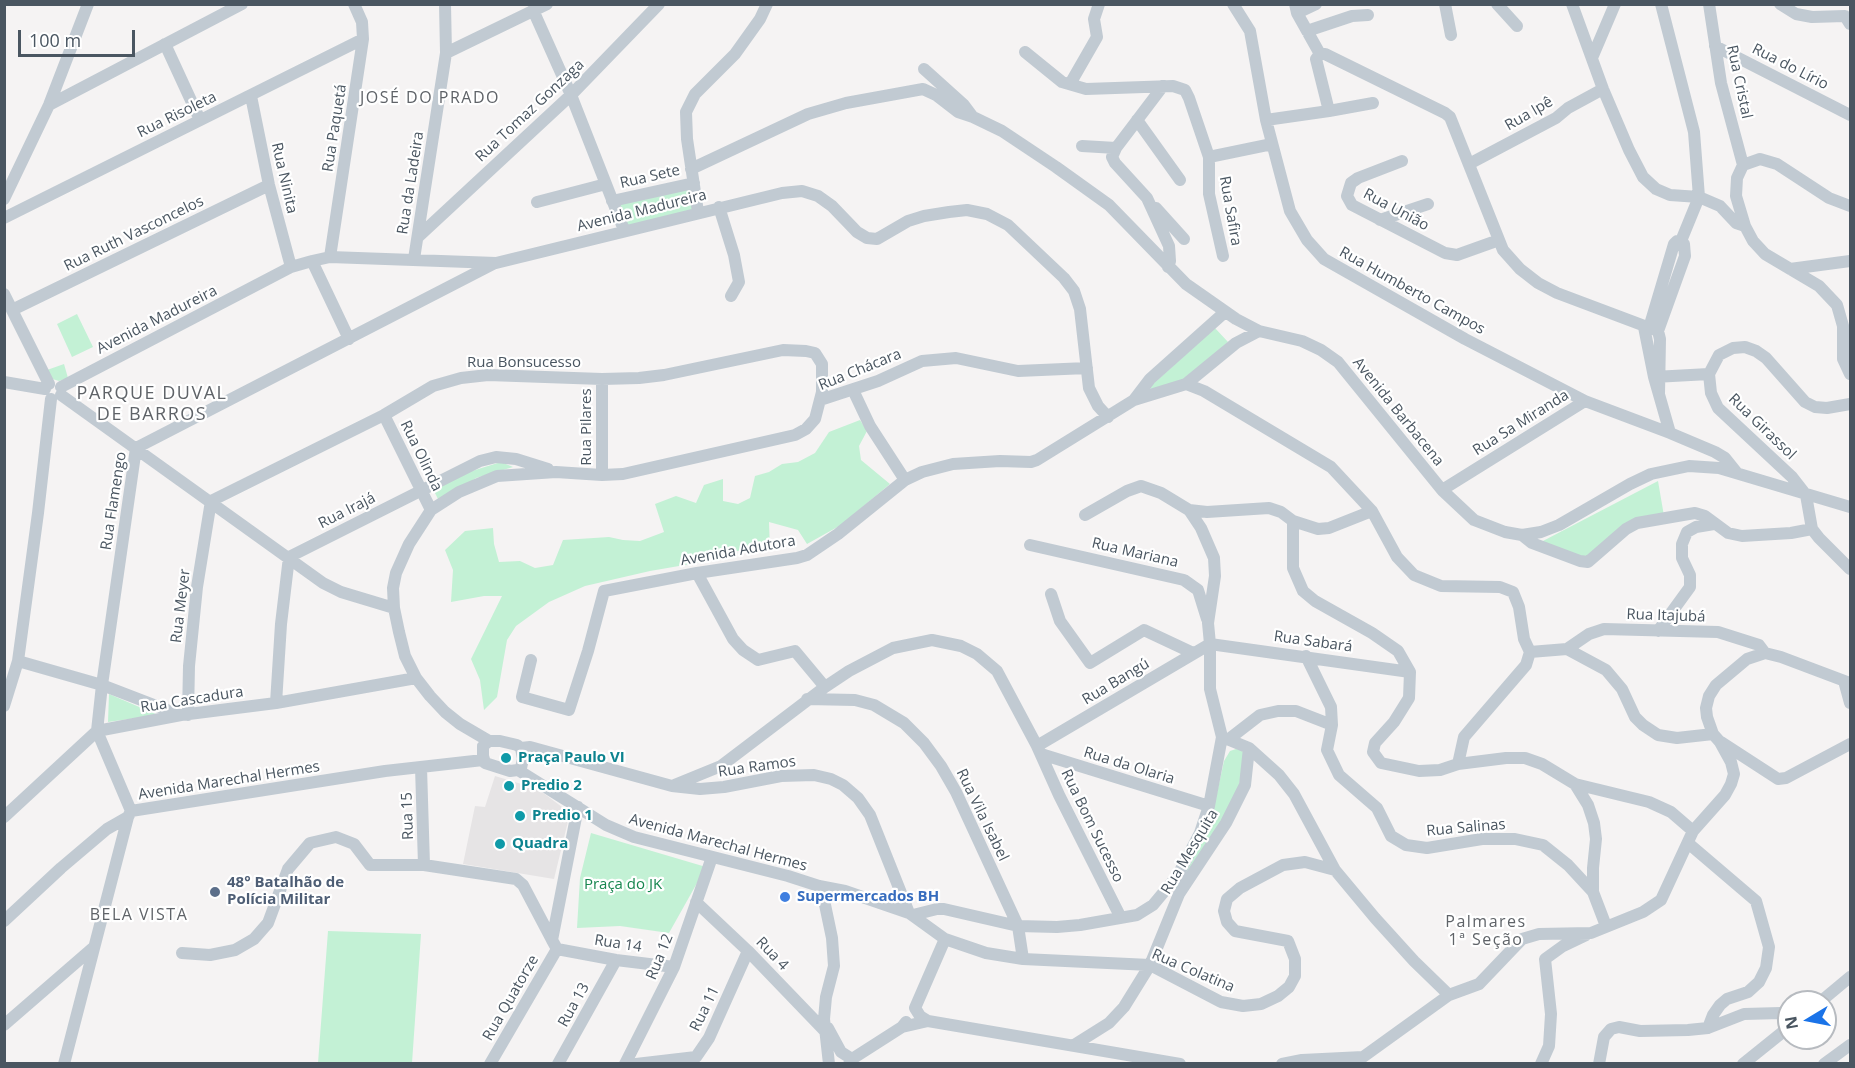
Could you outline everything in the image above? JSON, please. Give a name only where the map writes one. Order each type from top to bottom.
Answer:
[{"type":"street","points":[[4,199],[49,105],[88,4]]},
{"type":"street","points":[[49,105],[242,4]]},
{"type":"street","name":"Rua Paquetá","points":[[330,257],[363,39],[362,22],[354,4]]},
{"type":"street","name":"Rua da Ladeira","points":[[414,259],[446,53],[445,4]]},
{"type":"street","points":[[446,53],[547,4]]},
{"type":"street","name":"Rua Tomaz Gonzaga","points":[[418,236],[571,95],[659,4]]},
{"type":"street","points":[[698,212],[687,139],[686,112],[695,94],[735,54],[760,19],[766,4]]},
{"type":"street","points":[[1070,84],[1097,37],[1094,19],[1099,4]]},
{"type":"street","name":"Rua Humberto Campos","points":[[1233,4],[1250,31],[1266,120],[1290,211],[1307,240],[1324,259],[1465,339],[1585,401],[1670,433],[1725,458],[1737,473]]},
{"type":"street","points":[[1316,4],[1296,9],[1320,54]]},
{"type":"street","points":[[1445,4],[1451,35]]},
{"type":"street","points":[[1497,4],[1517,26]]},
{"type":"street","points":[[1572,4],[1603,89],[1629,150],[1644,177],[1656,189],[1670,195],[1700,197],[1720,206],[1736,222],[1745,226]]},
{"type":"street","points":[[1592,58],[1615,4]]},
{"type":"street","points":[[1661,4],[1694,132],[1700,197],[1681,241],[1674,244],[1650,329],[1659,394],[1670,433]]},
{"type":"street","name":"Rua Cristal","points":[[1709,4],[1721,83],[1743,165]]},
{"type":"street","points":[[1780,4],[1796,14],[1848,20]]},
{"type":"street","points":[[1837,4],[1848,20]]},
{"type":"street","points":[[533,10],[571,95],[624,230]]},
{"type":"street","points":[[1307,31],[1352,16],[1368,15]]},
{"type":"street","name":"Rua Risoleta","points":[[4,218],[363,39]]},
{"type":"street","points":[[165,44],[200,120]]},
{"type":"street","name":"Rua do Lírio","points":[[1715,46],[1851,115]]},
{"type":"street","name":"Rua Safira","points":[[1025,52],[1062,82],[1086,89],[1173,86],[1185,90],[1209,157],[1209,194],[1223,256]]},
{"type":"street","points":[[1320,54],[1316,59],[1329,111]]},
{"type":"street","points":[[1320,54],[1325,54],[1450,117],[1503,250],[1520,269],[1538,283],[1650,329]]},
{"type":"street","points":[[924,69],[974,117]]},
{"type":"street","points":[[1163,86],[1116,147],[1112,157],[1184,239]]},
{"type":"street","name":"Avenida Barbacena","points":[[692,169],[808,114],[846,103],[923,89],[958,112],[1002,131],[1056,166],[1109,205],[1186,284],[1225,312],[1259,331],[1302,341],[1338,362],[1442,490],[1474,520],[1505,532],[1522,535],[1541,532],[1559,525],[1630,483],[1651,474],[1673,468],[1697,466],[1719,468],[1851,507]]},
{"type":"street","name":"Rua Ipê","points":[[1469,164],[1556,118],[1568,108],[1603,89]]},
{"type":"street","name":"Rua Ninita","points":[[250,96],[269,185],[291,267]]},
{"type":"street","points":[[1266,120],[1373,104]]},
{"type":"street","points":[[1137,120],[1180,180]]},
{"type":"street","points":[[1209,157],[1272,144]]},
{"type":"street","points":[[1083,146],[1116,147]]},
{"type":"street","points":[[1851,206],[1829,198],[1777,164],[1760,159],[1743,165],[1737,178],[1736,196],[1745,226],[1754,241],[1765,254],[1819,286],[1837,305],[1843,326],[1843,358],[1851,374]]},
{"type":"street","name":"Rua União","points":[[1402,161],[1358,178],[1351,183],[1347,195],[1352,205],[1445,253],[1457,255],[1499,240]]},
{"type":"street","name":"Rua Sete","points":[[612,201],[694,183]]},
{"type":"street","name":"Rua Sete","points":[[537,202],[606,184]]},
{"type":"street","name":"Rua Ruth Vasconcelos","points":[[12,310],[269,185]]},
{"type":"street","name":"Avenida Madureira","points":[[54,391],[291,267],[312,261],[330,257],[496,263],[719,207],[782,193],[802,192],[818,196],[832,206],[857,232],[867,238],[877,239],[908,221],[924,216],[967,210],[987,214],[1008,225],[1064,278],[1074,291],[1080,309],[1089,388],[1098,406],[1108,417]]},
{"type":"street","points":[[1148,198],[1169,246],[1168,267]]},
{"type":"street","points":[[1380,220],[1428,204]]},
{"type":"street","points":[[719,207],[734,255],[739,282],[731,296]]},
{"type":"street","points":[[312,261],[349,339]]},
{"type":"street","points":[[1790,269],[1851,261]]},
{"type":"street","name":"Rua Flamengo","points":[[130,814],[97,730],[136,448],[496,263]]},
{"type":"street","points":[[4,294],[54,391],[18,661],[4,706]]},
{"type":"street","points":[[1134,400],[1150,379],[1225,312]]},
{"type":"street","points":[[1259,331],[1236,343],[1186,384],[1203,391],[1331,467],[1372,511],[1397,557],[1414,575],[1441,586],[1500,587],[1513,592],[1520,607],[1524,639],[1530,652],[1526,665],[1464,737],[1458,764]]},
{"type":"street","points":[[1657,377],[1709,374],[1719,355],[1733,348],[1745,347],[1766,358],[1804,402],[1815,407],[1827,408],[1851,404]]},
{"type":"street","name":"Rua Bonsucesso","points":[[211,501],[384,415],[434,386],[461,378],[488,375],[639,378],[664,375],[783,350],[799,350],[815,353],[822,364],[820,400]]},
{"type":"street","name":"Rua Chácara","points":[[556,472],[624,474],[795,435],[806,429],[815,419],[820,400],[878,381],[922,361],[956,358],[1018,371],[1087,368]]},
{"type":"street","name":"Rua Girassol","points":[[1709,374],[1711,393],[1718,408],[1792,477],[1806,495]]},
{"type":"street","name":"Rua Pilares","points":[[602,379],[602,475]]},
{"type":"street","points":[[4,382],[54,391],[323,583],[341,592],[394,608]]},
{"type":"street","name":"Avenida Adutora","points":[[531,660],[522,697],[568,710],[588,651],[604,591],[807,555],[838,534],[905,480],[922,472],[953,464],[1037,460],[1134,400],[1186,384]]},
{"type":"street","points":[[853,390],[870,426],[905,480]]},
{"type":"street","name":"Rua Sa Miranda","points":[[1442,490],[1585,401]]},
{"type":"street","name":"Rua Olinda","points":[[384,415],[431,510]]},
{"type":"street","name":"Rua Irajá","points":[[289,557],[480,461],[496,457],[516,459],[556,472]]},
{"type":"street","points":[[556,472],[497,476],[459,492],[431,510],[409,543],[396,573],[393,588],[394,608],[405,656],[416,678],[445,712],[489,741],[500,741],[521,748],[530,747],[672,786],[722,766],[807,699],[849,670],[893,648],[932,640],[961,646],[977,654],[997,671],[1039,750]]},
{"type":"street","points":[[1085,515],[1127,491],[1141,486],[1189,510],[1207,512],[1269,508],[1281,512],[1293,521],[1318,529],[1329,528],[1372,511]]},
{"type":"street","points":[[1806,495],[1812,529],[1851,569]]},
{"type":"street","name":"Rua Meyer","points":[[184,715],[197,587],[211,501]]},
{"type":"street","points":[[911,914],[944,909],[1018,926],[1057,927],[1121,918],[1137,915],[1153,905],[1178,875],[1200,834],[1226,738],[1210,689],[1208,623],[1215,576],[1214,558],[1201,528],[1189,510]]},
{"type":"street","points":[[1522,535],[1532,543],[1588,562],[1626,529],[1637,523],[1695,513],[1704,516],[1728,533],[1742,536],[1791,533],[1812,529]]},
{"type":"street","points":[[1293,521],[1293,568],[1303,591],[1315,601],[1372,633],[1398,651],[1410,672],[1409,698],[1394,722],[1375,742],[1373,752],[1381,763],[1419,771],[1440,770],[1458,764],[1506,758],[1525,758],[1542,764],[1575,784],[1649,802],[1671,812],[1690,837],[1756,901],[1769,947],[1766,968],[1759,982],[1748,992],[1727,999],[1720,1005],[1708,1028]]},
{"type":"street","points":[[1658,631],[1690,587],[1690,574],[1682,558],[1682,544],[1687,532],[1696,527],[1714,524]]},
{"type":"street","name":"Rua Mariana","points":[[1030,544],[1184,580],[1198,590],[1208,623]]},
{"type":"street","points":[[276,703],[281,624],[289,557]]},
{"type":"street","points":[[697,573],[733,639],[743,650],[758,660],[795,651],[825,687]]},
{"type":"street","points":[[1051,594],[1060,621],[1090,663],[1144,630],[1193,653]]},
{"type":"street","name":"Rua Itajubá","points":[[1567,649],[1589,634],[1604,628],[1718,632],[1759,645],[1765,653],[1847,682]]},
{"type":"street","name":"Rua Sabará","points":[[1210,644],[1410,672]]},
{"type":"street","name":"Rua Bangú","points":[[1039,750],[1210,644]]},
{"type":"street","points":[[1530,652],[1567,649],[1606,670],[1622,688],[1635,717],[1658,735],[1677,738],[1717,738],[1778,779],[1786,778],[1851,744]]},
{"type":"street","points":[[1541,1064],[1549,1046],[1551,1014],[1545,960],[1563,946],[1642,912],[1661,900],[1690,837],[1725,795],[1734,774],[1731,762],[1707,717],[1706,708],[1709,696],[1716,685],[1747,659],[1765,653]]},
{"type":"street","name":"Rua Salinas","points":[[1306,656],[1331,707],[1332,725],[1327,750],[1339,775],[1377,808],[1391,836],[1406,845],[1427,848],[1482,839],[1515,839],[1543,845],[1568,865],[1593,892],[1606,926]]},
{"type":"street","points":[[18,661],[102,685],[184,715]]},
{"type":"street","name":"Rua Cascadura","points":[[97,730],[184,715],[276,703],[416,678]]},
{"type":"street","points":[[1847,682],[1851,703]]},
{"type":"street","name":"Rua Vila Isabel","points":[[807,699],[855,700],[874,705],[904,723],[924,743],[956,792],[1018,926],[1023,958]]},
{"type":"street","points":[[1226,738],[1260,715],[1278,711],[1296,711],[1332,725]]},
{"type":"street","points":[[4,817],[97,730]]},
{"type":"street","points":[[1226,738],[1249,748],[1279,775],[1294,794],[1335,870],[1414,961],[1449,995]]},
{"type":"street","points":[[489,741],[483,747],[483,760],[489,765],[510,771],[518,770],[522,765],[521,748]]},
{"type":"street","name":"Rua Mesquita","points":[[1074,1045],[1109,1023],[1124,1007],[1150,965],[1179,894],[1226,823],[1245,786],[1249,748]]},
{"type":"street","name":"Rua da Olaria","points":[[1039,750],[1209,806]]},
{"type":"street","name":"Rua Bom Sucesso","points":[[1039,750],[1121,918]]},
{"type":"street","name":"Avenida Marechal Hermes","points":[[64,1064],[130,814],[385,771],[483,760]]},
{"type":"street","name":"Rua 15","points":[[421,767],[424,865]]},
{"type":"street","name":"Avenida Marechal Hermes","points":[[518,770],[606,825],[634,837],[845,891],[911,914]]},
{"type":"street","name":"Rua Ramos","points":[[672,786],[700,789],[782,776],[814,775],[843,785],[858,798],[870,815],[911,914]]},
{"type":"street","points":[[1575,784],[1588,805],[1594,824],[1596,839],[1593,892]]},
{"type":"street","name":"Rua Quatorze","points":[[490,1064],[554,944],[578,807]]},
{"type":"street","points":[[4,921],[61,868],[107,829],[130,814]]},
{"type":"street","points":[[182,953],[210,955],[235,950],[254,939],[268,923],[288,869],[310,843],[336,837],[354,844],[370,865],[424,865],[516,879],[524,885],[554,944]]},
{"type":"street","name":"Rua 12","points":[[625,1064],[674,967],[712,857]]},
{"type":"street","name":"Rua Colatina","points":[[911,914],[945,939],[986,953],[1023,958],[1150,965],[1221,1002],[1242,1006],[1261,1004],[1278,996],[1289,987],[1294,976],[1295,959],[1288,941],[1235,931],[1227,922],[1224,911],[1227,899],[1240,888],[1283,865],[1305,862],[1335,870]]},
{"type":"street","points":[[819,886],[832,938],[834,966],[826,997],[824,1025],[829,1064]]},
{"type":"street","points":[[827,914],[835,900],[845,891]]},
{"type":"street","name":"Rua 4","points":[[696,902],[824,1025],[841,1052],[851,1061]]},
{"type":"street","points":[[1282,1064],[1302,1060],[1358,1060],[1449,995],[1479,984],[1522,939],[1539,934],[1592,933]]},
{"type":"street","points":[[928,1021],[915,1008],[945,939]]},
{"type":"street","name":"Rua 14","points":[[554,944],[616,960],[674,967]]},
{"type":"street","points":[[4,1025],[94,946]]},
{"type":"street","name":"Rua 11","points":[[636,1064],[696,1057],[709,1038],[748,951]]},
{"type":"street","name":"Rua 13","points":[[558,1064],[616,960]]},
{"type":"street","points":[[1835,990],[1851,977]]},
{"type":"street","points":[[902,1027],[917,1003]]},
{"type":"street","points":[[1599,1064],[1604,1037],[1611,1029],[1619,1027],[1640,1031],[1688,1030],[1708,1028],[1744,1014],[1777,1013]]},
{"type":"street","points":[[851,1061],[902,1027],[928,1021],[1180,1064]]},
{"type":"street","points":[[1743,1064],[1777,1037]]},
{"type":"street","points":[[1824,1064],[1851,1045]]},
{"type":"shaded area","points":[[495,776],[538,789],[570,813],[554,879],[463,864],[475,806],[485,807]]},
{"type":"green space","points":[[692,185],[696,211],[624,228],[614,202]]},
{"type":"green space","points":[[77,314],[93,347],[72,357],[57,324]]},
{"type":"green space","points":[[1215,328],[1228,342],[1185,381],[1149,392],[1152,385]]},
{"type":"green space","points":[[64,364],[68,378],[59,381],[49,378],[47,370]]},
{"type":"green space","points":[[860,420],[867,431],[859,446],[861,460],[890,484],[841,525],[807,544],[798,530],[769,522],[770,551],[734,551],[708,561],[585,586],[549,602],[516,626],[507,640],[497,697],[484,710],[480,680],[471,659],[502,596],[484,596],[451,602],[453,570],[445,550],[465,531],[493,528],[499,562],[520,561],[535,568],[553,565],[563,540],[609,537],[640,541],[664,532],[655,504],[676,496],[696,503],[704,485],[723,479],[723,501],[738,504],[750,498],[755,476],[769,472],[782,464],[798,462],[815,453],[829,432]]},
{"type":"green space","points":[[501,462],[513,467],[476,478],[440,503],[432,487],[459,475]]},
{"type":"green space","points":[[1658,481],[1664,516],[1639,520],[1588,561],[1541,542]]},
{"type":"green space","points":[[109,694],[158,715],[108,722]]},
{"type":"green space","points":[[1242,750],[1244,755],[1237,798],[1178,889],[1172,886],[1204,840],[1210,825],[1224,761],[1230,751]]},
{"type":"green space","name":"Praça do JK","points":[[591,833],[706,867],[669,933],[620,926],[577,928],[580,878]]},
{"type":"green space","points":[[328,931],[421,934],[412,1063],[318,1063]]},
{"type":"place","name":"Praça Paulo VI","points":[[506,758]]},
{"type":"place","name":"Predio 2","points":[[509,786]]},
{"type":"place","name":"Predio 1","points":[[520,816]]},
{"type":"place","name":"Quadra","points":[[500,844]]},
{"type":"place","name":"48° Batalhão de Polícia Militar","points":[[215,892]]},
{"type":"place","name":"Supermercados BH","points":[[785,897]]},
{"type":"district","name":"JOSÉ DO PRADO","points":[[430,98]]},
{"type":"district","name":"PARQUE DUVAL DE BARROS","points":[[152,404]]},
{"type":"district","name":"BELA VISTA","points":[[139,915]]},
{"type":"district","name":"Palmares 1ª Seção","points":[[1486,931]]}]
